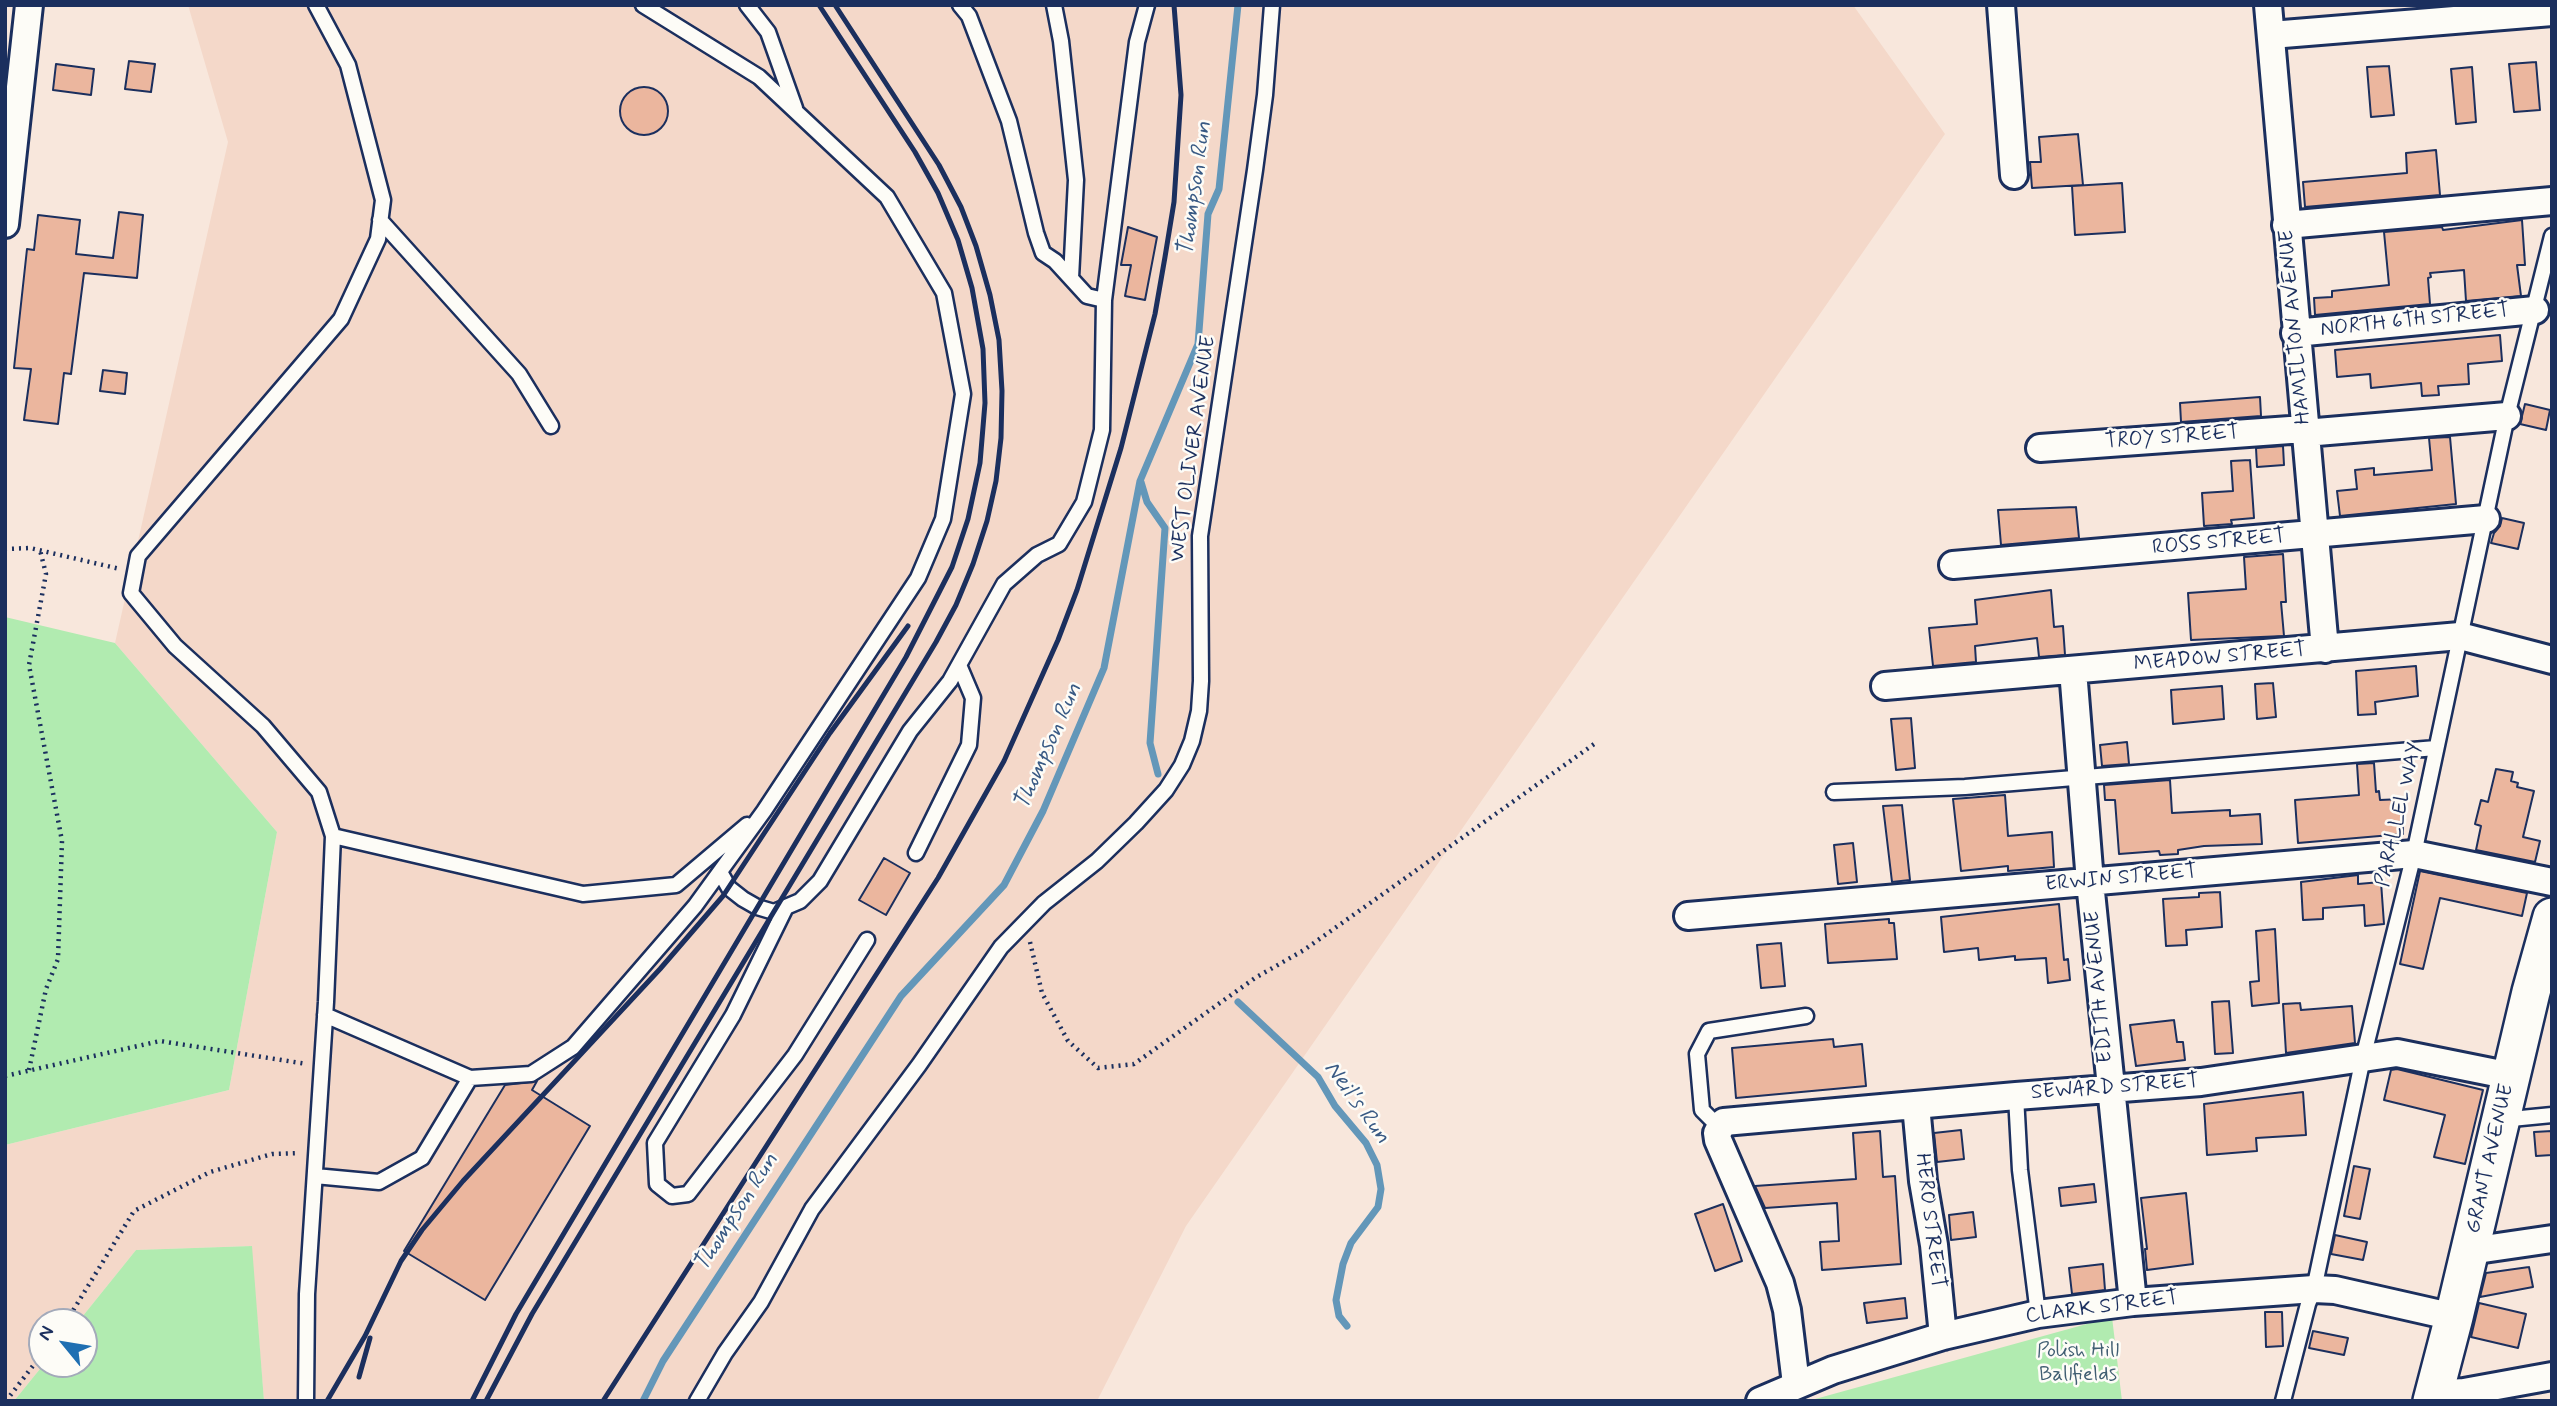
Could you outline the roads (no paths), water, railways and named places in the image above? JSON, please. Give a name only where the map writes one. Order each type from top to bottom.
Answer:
[{"type":"street","points":[[5,224],[29,5]]},
{"type":"street","points":[[2001,5],[2014,175]]},
{"type":"street","name":"HAMILTON AVENUE","points":[[2268,5],[2325,649]]},
{"type":"street","points":[[2271,35],[2552,12]]},
{"type":"street","points":[[2287,225],[2552,201]]},
{"type":"street","name":"NORTH 6TH STREET","points":[[2295,333],[2535,310]]},
{"type":"street","name":"TROY STREET","points":[[2040,447],[2507,416]]},
{"type":"street","name":"ROSS STREET","points":[[1953,565],[2315,536],[2486,519]]},
{"type":"street","name":"MEADOW STREET","points":[[1885,686],[2460,636],[2552,660]]},
{"type":"street","name":"EDITH AVENUE","points":[[2073,670],[2108,1072],[2133,1302]]},
{"type":"street","name":"ERWIN STREET","points":[[1688,916],[2414,855],[2552,882]]},
{"type":"street","name":"GRANT AVENUE","points":[[2433,1398],[2511,1076],[2541,991],[2552,917]]},
{"type":"street","name":"SEWARD STREET","points":[[1719,1127],[1732,1120],[2200,1082],[2398,1053],[2511,1076]]},
{"type":"street","name":"HERO STREET","points":[[1916,1105],[1943,1336]]},
{"type":"street","points":[[1719,1127],[1718,1140],[1729,1169],[1780,1283],[1787,1310],[1796,1384]]},
{"type":"street","points":[[2470,1251],[2552,1239]]},
{"type":"street","name":"CLARK STREET","points":[[1760,1401],[1796,1384],[1943,1336],[2038,1314],[2133,1302],[2314,1289],[2335,1290],[2454,1317]]},
{"type":"street","points":[[2433,1398],[2552,1376]]},
{"type":"lane","points":[[306,1401],[307,1294],[325,1015],[333,836],[319,792],[263,726],[175,646],[131,593],[138,556],[341,319],[378,239],[383,200],[348,65],[316,5]]},
{"type":"lane","points":[[325,1015],[470,1078],[531,1073],[573,1047],[695,906],[764,811],[918,578],[943,519],[963,394],[944,293],[887,197],[759,78],[643,5]]},
{"type":"lane","points":[[747,5],[768,32],[797,113]]},
{"type":"lane","points":[[960,5],[969,16],[1009,121],[1043,253],[1055,261],[1087,296],[1104,300]]},
{"type":"lane","points":[[1054,5],[1061,41],[1076,180],[1071,278]]},
{"type":"lane","points":[[720,872],[729,888],[757,907],[774,912],[800,901],[820,881],[910,731],[950,681],[1004,584],[1037,555],[1059,544],[1084,502],[1102,429],[1104,300],[1138,42],[1147,5]]},
{"type":"lane","name":"WEST OLIVER AVENUE","points":[[697,1401],[725,1353],[761,1302],[812,1209],[919,1065],[1001,947],[1025,921],[1097,861],[1158,798],[1182,765],[1192,741],[1199,711],[1201,681],[1200,536],[1257,158],[1272,5]]},
{"type":"lane","points":[[380,220],[519,374],[551,426]]},
{"type":"lane","name":"PARALLEL WAY","points":[[2283,1401],[2314,1289],[2363,1058],[2414,855],[2507,416],[2552,236]]},
{"type":"lane","points":[[915,853],[969,745],[973,698],[959,665]]},
{"type":"lane","points":[[1835,792],[1946,789],[2436,748]]},
{"type":"lane","points":[[333,836],[583,894],[676,885],[764,811]]},
{"type":"lane","points":[[786,907],[733,1015],[655,1143],[657,1184],[672,1196],[688,1194],[787,1065],[867,940]]},
{"type":"lane","points":[[1719,1127],[1702,1110],[1697,1054],[1709,1031],[1806,1016]]},
{"type":"lane","points":[[315,1176],[379,1182],[422,1158],[470,1078]]},
{"type":"lane","points":[[2016,1096],[2020,1170],[2038,1314]]},
{"type":"lane","points":[[2500,1121],[2552,1115]]},
{"type":"waterway","name":"Thompson Run","points":[[643,1401],[663,1361],[901,996],[1004,885],[1043,811],[1104,668],[1140,481],[1198,344],[1208,214],[1219,189],[1238,5]]},
{"type":"waterway","name":"Neil's Run","points":[[1141,482],[1147,502],[1165,528],[1150,743],[1158,774]]},
{"type":"waterway","name":"Neil's Run","points":[[1238,1002],[1318,1077],[1335,1106],[1366,1143],[1377,1165],[1381,1189],[1378,1207],[1351,1243],[1343,1264],[1336,1300],[1339,1316],[1347,1326]]},
{"type":"railway","points":[[472,1401],[516,1314],[906,657],[952,567],[968,519],[980,463],[985,403],[983,349],[972,288],[958,240],[938,193],[915,152],[819,5]]},
{"type":"railway","points":[[486,1401],[532,1314],[936,642],[956,605],[987,521],[996,481],[1001,438],[1002,391],[999,340],[976,246],[961,207],[939,165],[835,5]]},
{"type":"railway","points":[[603,1401],[938,878],[1004,761],[1058,640],[1077,590],[1121,448],[1155,314],[1174,202],[1181,95],[1174,5]]},
{"type":"railway","points":[[327,1401],[365,1336],[401,1261],[422,1230],[463,1181],[660,969],[723,896],[830,733],[908,626]]},
{"type":"railway","points":[[359,1377],[370,1338]]},
{"type":"park label","name":"Polish Hill Ballfields","points":[[2078,1364]]}]
